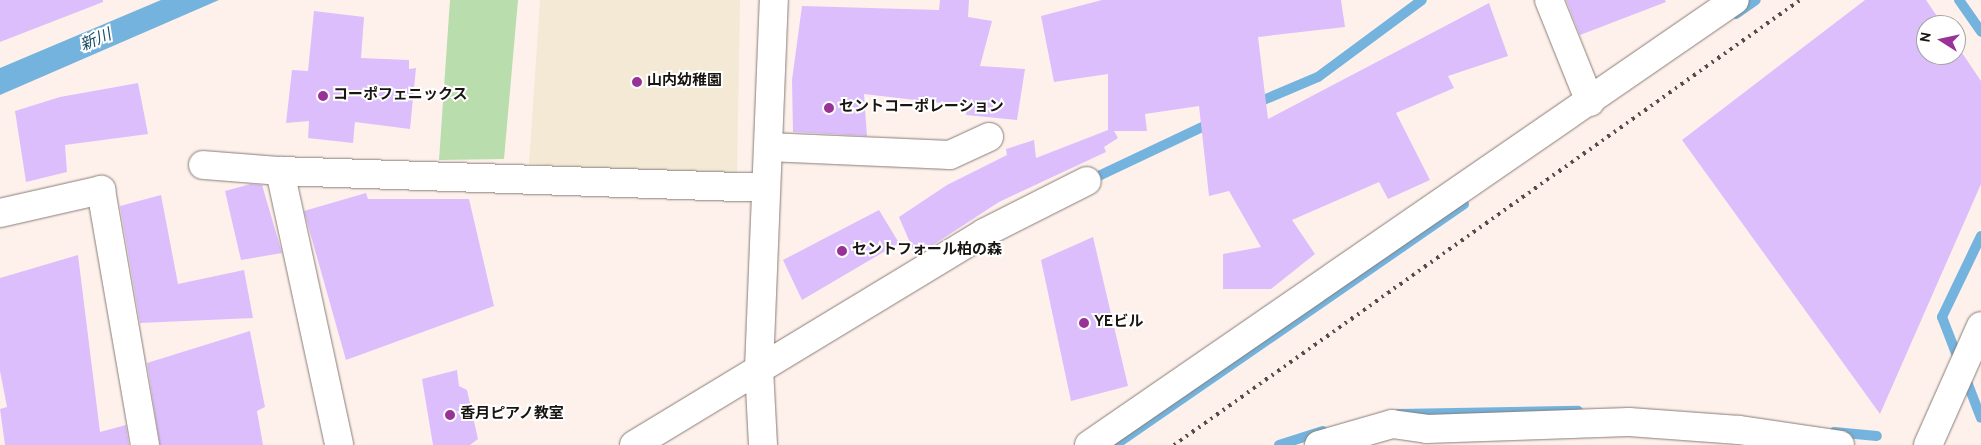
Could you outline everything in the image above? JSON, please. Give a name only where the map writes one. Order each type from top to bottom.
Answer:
[{"type":"street","points":[[763,445],[758,369],[774,0]]},
{"type":"street","points":[[1549,0],[1590,102]]},
{"type":"street","points":[[1089,445],[1590,102],[1735,0]]},
{"type":"street","points":[[768,147],[950,155],[989,137]]},
{"type":"street","points":[[203,165],[280,171],[766,188]]},
{"type":"street","points":[[280,171],[340,445]]},
{"type":"street","points":[[634,445],[984,233],[1087,182]]},
{"type":"street","points":[[0,214],[101,190],[146,445]]},
{"type":"street","points":[[1928,445],[1979,335]]},
{"type":"street","points":[[1939,418],[1950,445]]},
{"type":"street","points":[[1319,445],[1392,424],[1426,429],[1629,422],[1738,430],[1840,445]]},
{"type":"shaded area","name":"山内幼稚園","points":[[540,0],[740,0],[737,176],[529,164]]},
{"type":"green space","points":[[450,0],[518,0],[504,159],[439,160]]},
{"type":"water","name":"新川","points":[[161,0],[219,0],[0,95],[0,68]]},
{"type":"building","points":[[0,0],[103,0],[103,2],[0,42]]},
{"type":"building","points":[[940,0],[969,0],[968,17],[992,21],[980,66],[1025,69],[1017,120],[966,115],[967,106],[864,94],[867,136],[793,132],[792,80],[802,6],[939,10]]},
{"type":"building","points":[[1102,0],[1341,0],[1345,27],[1258,37],[1268,119],[1489,3],[1508,56],[1448,76],[1454,88],[1396,113],[1430,180],[1388,199],[1379,182],[1292,220],[1315,254],[1271,289],[1223,289],[1223,254],[1261,247],[1229,191],[1209,196],[1199,106],[1145,114],[1147,131],[1114,131],[1118,138],[1104,147],[1106,152],[999,202],[933,245],[914,252],[899,217],[947,185],[1007,155],[1006,149],[1034,140],[1036,158],[1108,130],[1108,74],[1054,82],[1041,16]]},
{"type":"building","points":[[1566,0],[1665,0],[1666,2],[1580,35]]},
{"type":"building","points":[[1865,0],[1926,0],[1936,15],[1916,15],[1916,65],[1966,65],[1966,59],[1981,81],[1981,184],[1880,414],[1682,140]]},
{"type":"building","name":"コーポフェニックス","points":[[314,11],[364,17],[361,58],[409,60],[409,69],[416,68],[410,129],[355,122],[353,143],[308,138],[309,121],[286,123],[292,70],[308,71]]},
{"type":"building","points":[[138,83],[148,134],[65,145],[67,172],[26,182],[15,111],[60,97]]},
{"type":"building","points":[[251,184],[262,185],[282,253],[241,260],[225,191]]},
{"type":"building","points":[[366,193],[368,199],[469,199],[494,306],[346,360],[304,211]]},
{"type":"building","points":[[161,195],[178,284],[244,270],[253,318],[140,323],[120,206]]},
{"type":"building","name":"セントフォール柏の森","points":[[879,210],[899,243],[802,300],[783,260]]},
{"type":"building","name":"YEビル","points":[[1093,237],[1128,386],[1071,401],[1041,260]]},
{"type":"building","points":[[78,255],[100,432],[126,425],[129,445],[5,445],[0,409],[7,407],[0,371],[0,278]]},
{"type":"building","points":[[250,331],[265,407],[257,411],[263,445],[160,445],[147,363]]},
{"type":"building","name":"香月ピアノ教室","points":[[457,370],[459,386],[467,390],[478,439],[470,445],[433,445],[422,379]]},
{"type":"waterway","points":[[1254,104],[1318,77],[1422,0]]},
{"type":"waterway","points":[[1736,14],[1756,0]]},
{"type":"waterway","points":[[1959,0],[1981,32]]},
{"type":"waterway","points":[[1088,181],[1213,122]]},
{"type":"waterway","points":[[1115,445],[1464,204]]},
{"type":"waterway","points":[[1981,236],[1942,317],[1981,418]]},
{"type":"waterway","points":[[1398,414],[1578,411]]},
{"type":"waterway","points":[[1279,445],[1323,431]]},
{"type":"waterway","points":[[1834,432],[1877,436]]},
{"type":"railway","points":[[1174,445],[1800,0]]},
{"type":"place","name":"山内幼稚園","points":[[637,82]]},
{"type":"place","name":"コーポフェニックス","points":[[323,96]]},
{"type":"place","name":"セントコーポレーション","points":[[829,108]]},
{"type":"place","name":"セントフォール柏の森","points":[[842,251]]},
{"type":"place","name":"YEビル","points":[[1084,323]]},
{"type":"place","name":"香月ピアノ教室","points":[[450,415]]}]
